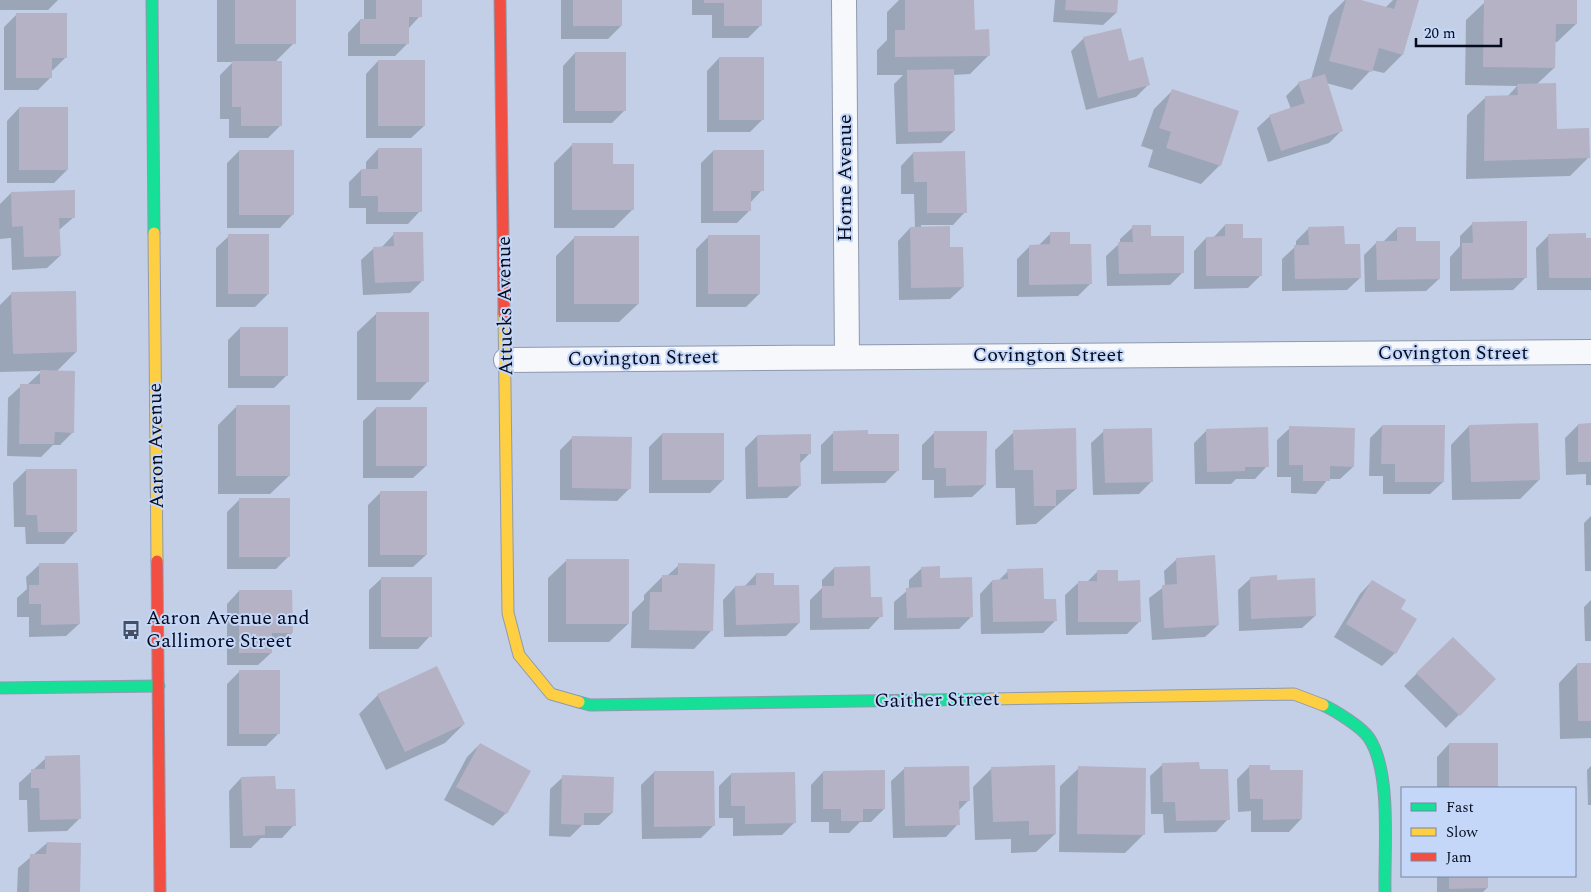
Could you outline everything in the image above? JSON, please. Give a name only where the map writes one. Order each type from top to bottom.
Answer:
[{"type":"street","name":"Aaron Avenue","points":[[152,0],[160,892]]},
{"type":"street","name":"Attucks Avenue","points":[[500,0],[508,612]]},
{"type":"street","name":"Horne Avenue","points":[[844,0],[847,356]]},
{"type":"street","name":"Covington Street","points":[[506,360],[1591,352]]},
{"type":"street","name":"Gaither Street","points":[[508,612],[518,655],[551,694],[590,705],[1294,694],[1333,709],[1369,738],[1383,773],[1385,892]]},
{"type":"street","points":[[0,688],[159,686]]},
{"type":"building","points":[[235,0],[296,0],[296,44],[235,44]]},
{"type":"building","points":[[376,0],[422,0],[422,17],[409,17],[409,44],[360,44],[360,19],[376,19]]},
{"type":"building","points":[[573,0],[622,0],[622,26],[573,26]]},
{"type":"building","points":[[704,0],[762,0],[762,26],[724,26],[724,3],[704,3]]},
{"type":"building","points":[[905,0],[974,0],[975,30],[989,29],[990,56],[895,57],[895,30],[905,30]]},
{"type":"building","points":[[1066,0],[1118,0],[1117,13],[1065,10]]},
{"type":"building","points":[[1346,0],[1361,0],[1394,9],[1397,0],[1419,0],[1403,55],[1379,48],[1372,72],[1329,61]]},
{"type":"building","points":[[1484,0],[1577,0],[1577,24],[1556,24],[1555,68],[1483,67]]},
{"type":"building","points":[[16,13],[67,13],[67,58],[52,58],[52,78],[16,78]]},
{"type":"building","points":[[1121,28],[1129,61],[1143,57],[1150,85],[1098,98],[1083,37]]},
{"type":"building","points":[[575,52],[626,52],[626,111],[575,111]]},
{"type":"building","points":[[719,57],[764,57],[764,120],[719,120]]},
{"type":"building","points":[[378,60],[425,60],[425,126],[378,126]]},
{"type":"building","points":[[232,61],[282,61],[282,126],[241,126],[241,107],[232,107]]},
{"type":"building","points":[[954,69],[955,131],[908,132],[907,70]]},
{"type":"building","points":[[1325,74],[1343,131],[1281,151],[1269,115],[1305,103],[1298,82]]},
{"type":"building","points":[[1556,83],[1557,129],[1589,128],[1590,158],[1484,161],[1485,96],[1518,95],[1517,84]]},
{"type":"building","points":[[1172,89],[1239,111],[1221,166],[1166,148],[1171,132],[1159,128]]},
{"type":"building","points":[[19,107],[68,107],[68,170],[19,170]]},
{"type":"building","points":[[572,143],[613,143],[613,164],[634,164],[634,210],[572,210]]},
{"type":"building","points":[[378,148],[422,148],[422,212],[378,212],[378,196],[361,196],[361,169],[378,169]]},
{"type":"building","points":[[239,150],[294,150],[294,215],[239,215]]},
{"type":"building","points":[[713,150],[764,150],[764,191],[751,191],[751,211],[713,211]]},
{"type":"building","points":[[965,151],[967,213],[927,213],[927,182],[914,182],[913,152]]},
{"type":"building","points":[[75,190],[75,218],[59,218],[61,256],[24,257],[23,226],[12,227],[11,192]]},
{"type":"building","points":[[1527,221],[1527,278],[1462,279],[1462,243],[1473,243],[1472,222]]},
{"type":"building","points":[[1225,224],[1243,224],[1243,238],[1262,238],[1262,276],[1206,276],[1206,237],[1225,236]]},
{"type":"building","points":[[1132,225],[1151,225],[1151,236],[1184,236],[1184,273],[1119,274],[1118,242],[1133,242]]},
{"type":"building","points":[[950,226],[950,247],[963,247],[964,287],[911,288],[910,227]]},
{"type":"building","points":[[1344,226],[1345,244],[1360,244],[1361,278],[1295,279],[1294,245],[1309,245],[1308,227]]},
{"type":"building","points":[[1397,227],[1416,227],[1416,241],[1440,241],[1440,279],[1377,280],[1376,241],[1397,241]]},
{"type":"building","points":[[393,232],[423,232],[424,281],[375,283],[373,247],[394,246]]},
{"type":"building","points":[[1050,232],[1070,232],[1070,244],[1091,244],[1092,284],[1029,285],[1029,245],[1050,244]]},
{"type":"building","points":[[1586,233],[1586,238],[1591,238],[1591,278],[1549,278],[1548,234]]},
{"type":"building","points":[[228,234],[269,234],[269,294],[228,294]]},
{"type":"building","points":[[708,235],[760,235],[760,294],[708,294]]},
{"type":"building","points":[[574,236],[639,236],[639,304],[574,304]]},
{"type":"building","points":[[76,291],[77,352],[13,354],[11,292]]},
{"type":"building","points":[[376,312],[429,312],[429,382],[376,382]]},
{"type":"building","points":[[240,327],[288,327],[288,376],[240,376]]},
{"type":"building","points":[[40,370],[75,371],[74,433],[55,432],[54,444],[19,444],[20,384],[40,384]]},
{"type":"building","points":[[236,405],[290,405],[290,476],[236,476]]},
{"type":"building","points":[[376,407],[427,407],[427,466],[376,466]]},
{"type":"building","points":[[1538,423],[1540,480],[1471,482],[1469,425]]},
{"type":"building","points":[[1591,423],[1591,462],[1578,462],[1578,424]]},
{"type":"building","points":[[1382,425],[1445,425],[1444,482],[1395,482],[1395,464],[1381,464]]},
{"type":"building","points":[[1289,426],[1355,428],[1354,467],[1330,466],[1330,481],[1303,481],[1303,465],[1289,465]]},
{"type":"building","points":[[1268,427],[1269,467],[1245,467],[1245,471],[1207,472],[1206,429]]},
{"type":"building","points":[[1076,428],[1077,489],[1056,490],[1056,506],[1034,506],[1033,470],[1014,470],[1013,430]]},
{"type":"building","points":[[1152,428],[1153,482],[1105,483],[1103,429]]},
{"type":"building","points":[[868,430],[868,434],[899,434],[899,471],[833,471],[833,431]]},
{"type":"building","points":[[934,431],[987,431],[986,485],[946,486],[946,468],[934,468]]},
{"type":"building","points":[[662,433],[724,433],[724,480],[662,480]]},
{"type":"building","points":[[811,434],[811,454],[800,454],[801,486],[758,487],[757,435]]},
{"type":"building","points":[[572,436],[632,437],[631,489],[572,488]]},
{"type":"building","points":[[26,469],[77,469],[77,532],[38,532],[37,515],[26,515]]},
{"type":"building","points":[[380,491],[427,491],[427,555],[380,555]]},
{"type":"building","points":[[239,498],[290,498],[290,557],[239,557]]},
{"type":"building","points":[[1215,555],[1219,625],[1164,628],[1162,585],[1177,584],[1176,558]]},
{"type":"building","points":[[566,559],[629,559],[629,624],[566,624]]},
{"type":"building","points":[[39,563],[78,563],[80,624],[41,625],[41,604],[29,604],[29,585],[39,585]]},
{"type":"building","points":[[678,563],[715,564],[713,631],[649,630],[650,592],[662,592],[662,575],[678,575]]},
{"type":"building","points":[[870,566],[871,597],[882,597],[883,617],[822,618],[822,586],[834,586],[834,567]]},
{"type":"building","points":[[940,566],[940,578],[972,577],[973,617],[907,618],[906,588],[922,587],[921,567]]},
{"type":"building","points":[[1043,568],[1044,599],[1056,599],[1057,621],[993,622],[992,580],[1008,579],[1007,569]]},
{"type":"building","points":[[1097,570],[1118,570],[1118,581],[1140,580],[1141,622],[1078,622],[1078,581],[1097,581]]},
{"type":"building","points":[[756,573],[774,573],[774,585],[799,585],[800,623],[736,625],[735,586],[756,585]]},
{"type":"building","points":[[1277,575],[1277,580],[1315,578],[1316,616],[1251,619],[1250,577]]},
{"type":"building","points":[[381,577],[432,577],[432,637],[381,637]]},
{"type":"building","points":[[1372,580],[1406,600],[1401,609],[1417,619],[1396,654],[1346,624]]},
{"type":"building","points":[[239,590],[292,590],[293,633],[272,633],[272,653],[239,653]]},
{"type":"building","points":[[1453,637],[1496,679],[1460,716],[1416,673]]},
{"type":"building","points":[[1577,663],[1591,663],[1591,721],[1578,721]]},
{"type":"building","points":[[437,666],[465,724],[405,752],[377,694]]},
{"type":"building","points":[[239,670],[280,670],[280,734],[239,734]]},
{"type":"building","points":[[480,743],[531,771],[507,814],[456,787]]},
{"type":"building","points":[[1449,743],[1498,743],[1498,787],[1449,787]]},
{"type":"building","points":[[80,755],[81,819],[40,820],[39,788],[31,788],[31,769],[45,769],[45,756]]},
{"type":"building","points":[[1199,762],[1200,769],[1228,769],[1230,820],[1176,821],[1175,802],[1163,802],[1162,763]]},
{"type":"building","points":[[1055,765],[1056,834],[1029,835],[1029,821],[993,822],[991,767]]},
{"type":"building","points":[[1249,765],[1270,765],[1270,770],[1303,770],[1302,819],[1263,820],[1263,799],[1250,799]]},
{"type":"building","points":[[969,766],[970,801],[959,801],[960,825],[905,826],[904,767]]},
{"type":"building","points":[[1078,766],[1146,768],[1145,835],[1077,834]]},
{"type":"building","points":[[885,770],[885,809],[863,809],[863,821],[841,821],[841,809],[823,809],[823,771]]},
{"type":"building","points":[[654,771],[714,771],[715,826],[654,827]]},
{"type":"building","points":[[795,772],[796,823],[745,824],[745,806],[731,806],[731,773]]},
{"type":"building","points":[[562,775],[614,777],[613,813],[584,813],[584,825],[561,824]]},
{"type":"building","points":[[275,776],[276,789],[295,789],[296,826],[265,826],[265,835],[243,836],[241,777]]},
{"type":"building","points":[[47,842],[81,843],[80,892],[29,892],[30,854],[46,854]]},
{"type":"building","points":[[1449,877],[1488,877],[1488,888],[1449,889]]},
{"type":"traffic: fast","points":[[152,0],[154,233]]},
{"type":"traffic: fast","points":[[0,688],[159,686]]},
{"type":"traffic: fast","points":[[579,702],[590,705],[991,699]]},
{"type":"traffic: fast","points":[[1323,705],[1360,729],[1369,738],[1376,753],[1384,791],[1386,834],[1385,892]]},
{"type":"traffic: slow","points":[[154,233],[157,561]]},
{"type":"traffic: slow","points":[[504,314],[508,613],[519,655],[551,694],[579,702]]},
{"type":"traffic: slow","points":[[991,699],[1294,694],[1323,705]]},
{"type":"traffic: jam","points":[[500,0],[504,314]]},
{"type":"traffic: jam","points":[[157,561],[160,892]]},
{"type":"place","name":"Aaron Avenue and Gallimore Street","points":[[131,630]]}]
